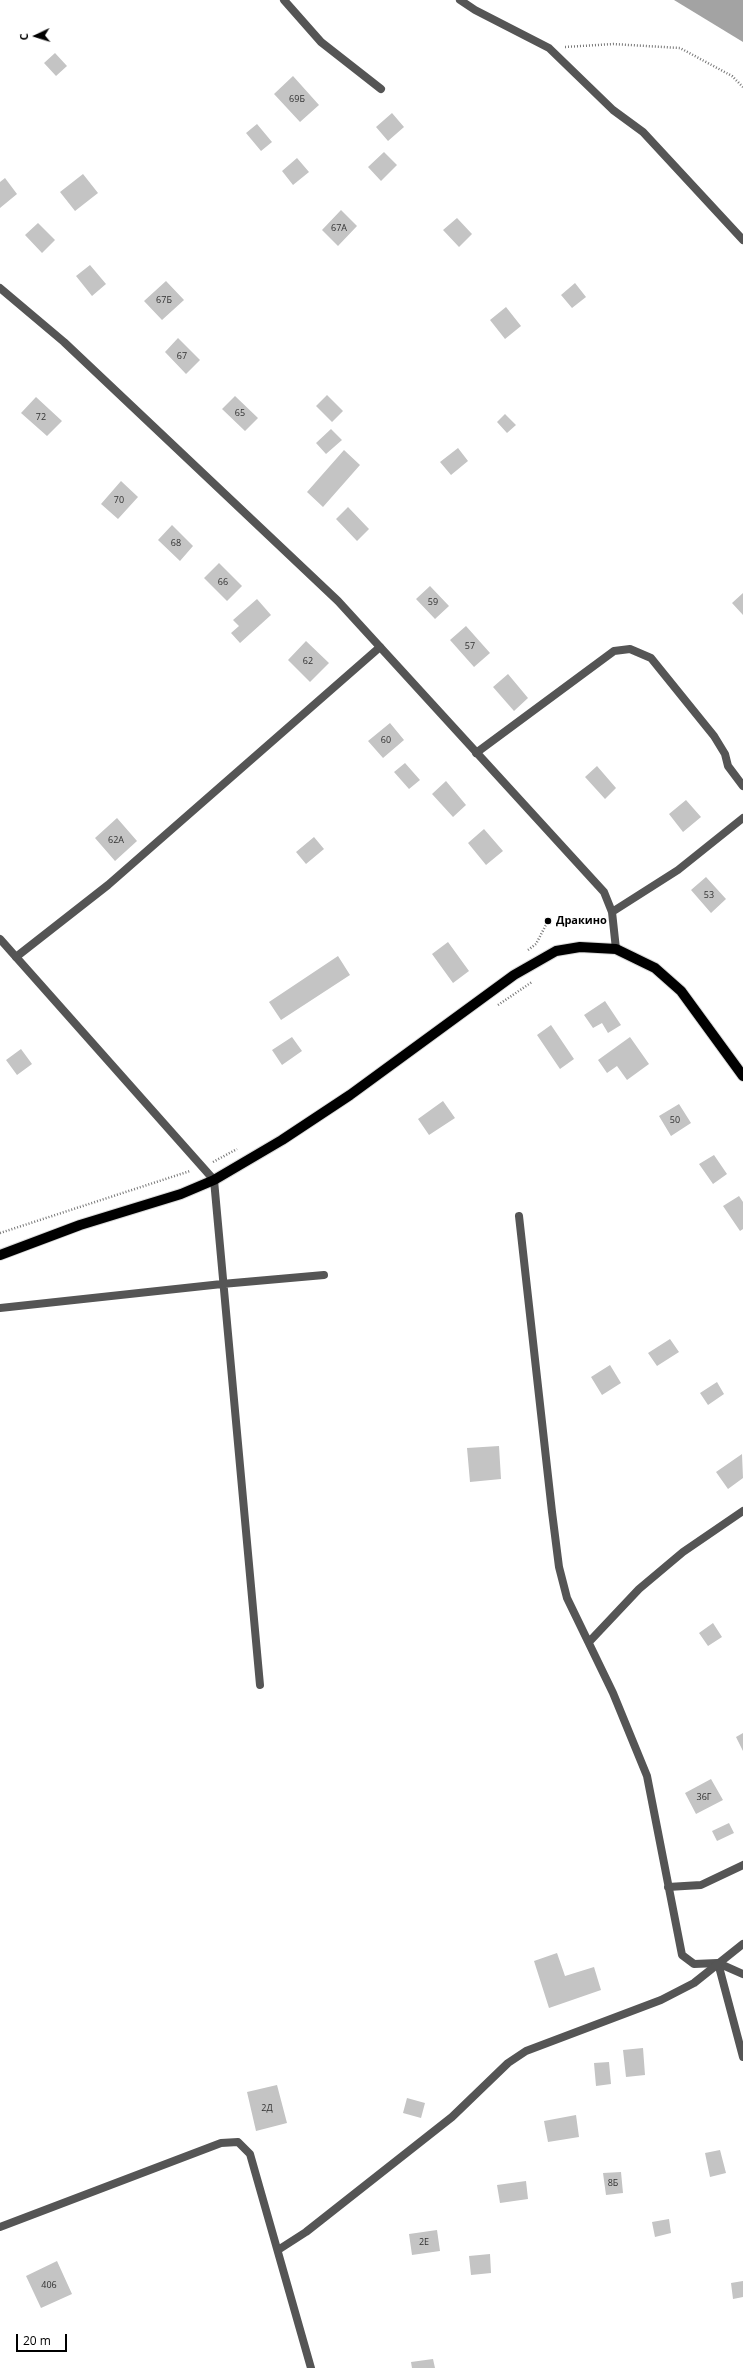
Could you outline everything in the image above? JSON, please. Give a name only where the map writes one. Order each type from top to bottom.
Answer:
[{"type":"main road","points":[[0,1254],[80,1225],[181,1194],[214,1180],[282,1140],[350,1095],[495,988],[544,956],[556,952],[580,947],[616,949],[655,968],[681,991],[743,1076]]},
{"type":"street","points":[[284,0],[321,42],[381,88]]},
{"type":"street","points":[[460,0],[475,10],[549,48],[614,110],[643,132],[743,240]]},
{"type":"street","points":[[0,288],[64,342],[326,590],[380,647],[604,892],[612,912],[616,949]]},
{"type":"street","points":[[16,957],[108,885],[380,647]]},
{"type":"street","points":[[476,753],[614,651],[630,649],[651,658],[714,736],[725,754],[728,766],[743,786]]},
{"type":"street","points":[[612,912],[678,870],[743,818]]},
{"type":"street","points":[[0,939],[214,1180],[222,1284],[260,1686]]},
{"type":"street","points":[[519,1216],[559,1567],[567,1598],[629,1729],[647,1776],[682,1955],[694,1964],[718,1963],[743,1974]]},
{"type":"street","points":[[0,1308],[222,1284],[324,1275]]},
{"type":"street","points":[[589,1642],[639,1589],[683,1552],[743,1511]]},
{"type":"street","points":[[668,1887],[701,1886],[743,1866]]},
{"type":"street","points":[[278,2250],[306,2232],[452,2117],[508,2063],[526,2052],[661,2000],[694,1984],[743,1944]]},
{"type":"street","points":[[718,1963],[743,2057]]},
{"type":"street","points":[[0,2227],[221,2143],[238,2142],[250,2154],[311,2368]]},
{"type":"path","points":[[549,48],[612,44],[680,48],[732,76],[743,87]]},
{"type":"path","points":[[523,954],[536,944],[548,921]]},
{"type":"path","points":[[0,1233],[202,1167],[241,1147]]},
{"type":"shaded area","points":[[674,0],[743,0],[743,42]]},
{"type":"building","points":[[55,53],[67,66],[56,76],[44,63]]},
{"type":"building","points":[[293,76],[319,105],[300,122],[274,94]]},
{"type":"building","points":[[392,113],[404,127],[388,141],[376,127]]},
{"type":"building","points":[[257,124],[272,142],[261,151],[246,133]]},
{"type":"building","points":[[384,152],[397,165],[381,181],[368,167]]},
{"type":"building","points":[[297,158],[309,172],[293,185],[282,171]]},
{"type":"building","points":[[83,174],[98,193],[75,211],[60,192]]},
{"type":"building","points":[[5,178],[17,194],[0,208],[0,182]]},
{"type":"building","points":[[341,210],[357,226],[338,246],[322,230]]},
{"type":"building","points":[[457,218],[472,234],[459,247],[443,230]]},
{"type":"building","points":[[38,223],[55,240],[42,253],[25,235]]},
{"type":"building","points":[[90,265],[106,284],[92,296],[76,276]]},
{"type":"building","points":[[166,281],[184,300],[162,320],[144,301]]},
{"type":"building","points":[[575,283],[586,297],[572,308],[561,295]]},
{"type":"building","points":[[506,307],[521,326],[505,339],[490,320]]},
{"type":"building","points":[[178,338],[200,360],[186,374],[165,352]]},
{"type":"building","points":[[327,395],[343,411],[332,422],[316,406]]},
{"type":"building","points":[[235,396],[258,418],[245,431],[222,409]]},
{"type":"building","points":[[36,397],[62,421],[47,436],[21,413]]},
{"type":"building","points":[[505,414],[516,425],[507,433],[497,422]]},
{"type":"building","points":[[331,429],[342,440],[326,454],[316,443]]},
{"type":"building","points":[[458,448],[468,461],[451,475],[440,462]]},
{"type":"building","points":[[344,450],[360,465],[323,507],[307,492]]},
{"type":"building","points":[[121,481],[138,497],[118,519],[101,504]]},
{"type":"building","points":[[348,507],[369,529],[357,541],[336,519]]},
{"type":"building","points":[[172,525],[193,546],[180,561],[158,540]]},
{"type":"building","points":[[219,563],[242,586],[227,601],[204,578]]},
{"type":"building","points":[[430,586],[449,606],[435,619],[416,599]]},
{"type":"building","points":[[743,593],[743,615],[732,603]]},
{"type":"building","points":[[257,599],[271,615],[240,643],[231,633],[239,626],[233,620]]},
{"type":"building","points":[[466,626],[490,653],[474,667],[450,640]]},
{"type":"building","points":[[306,641],[329,663],[310,682],[288,660]]},
{"type":"building","points":[[508,674],[528,698],[514,711],[493,687]]},
{"type":"building","points":[[390,723],[404,740],[383,758],[368,741]]},
{"type":"building","points":[[405,763],[420,780],[409,789],[394,772]]},
{"type":"building","points":[[597,766],[616,788],[605,799],[585,777]]},
{"type":"building","points":[[446,781],[466,805],[453,817],[432,794]]},
{"type":"building","points":[[686,800],[701,817],[683,832],[669,814]]},
{"type":"building","points":[[117,818],[137,841],[115,861],[95,838]]},
{"type":"building","points":[[484,829],[503,851],[486,865],[468,843]]},
{"type":"building","points":[[314,837],[324,849],[306,864],[296,852]]},
{"type":"building","points":[[706,877],[726,899],[711,913],[691,890]]},
{"type":"building","points":[[448,942],[469,971],[453,983],[432,954]]},
{"type":"building","points":[[338,956],[350,975],[281,1020],[269,1002]]},
{"type":"building","points":[[605,1001],[621,1025],[608,1033],[602,1023],[593,1028],[584,1015]]},
{"type":"building","points":[[551,1025],[574,1059],[560,1069],[537,1035]]},
{"type":"building","points":[[292,1037],[302,1051],[282,1065],[272,1050]]},
{"type":"building","points":[[630,1037],[649,1064],[627,1080],[617,1066],[607,1073],[598,1060]]},
{"type":"building","points":[[21,1049],[32,1064],[17,1075],[6,1060]]},
{"type":"building","points":[[443,1101],[455,1118],[429,1135],[418,1119]]},
{"type":"building","points":[[679,1104],[691,1123],[671,1136],[659,1116]]},
{"type":"building","points":[[714,1155],[727,1174],[713,1184],[699,1164]]},
{"type":"building","points":[[739,1196],[743,1202],[743,1229],[740,1231],[723,1206]]},
{"type":"building","points":[[670,1339],[679,1352],[657,1366],[648,1353]]},
{"type":"building","points":[[610,1365],[621,1383],[602,1395],[591,1377]]},
{"type":"building","points":[[717,1382],[724,1394],[708,1405],[700,1393]]},
{"type":"building","points":[[499,1446],[501,1479],[470,1482],[467,1448]]},
{"type":"building","points":[[742,1454],[743,1478],[728,1489],[716,1472]]},
{"type":"building","points":[[713,1623],[722,1637],[708,1646],[699,1633]]},
{"type":"building","points":[[743,1733],[743,1751],[736,1737]]},
{"type":"building","points":[[711,1779],[723,1800],[696,1814],[685,1793]]},
{"type":"building","points":[[729,1823],[734,1833],[717,1841],[712,1831]]},
{"type":"building","points":[[557,1953],[565,1976],[594,1967],[601,1990],[549,2008],[534,1961]]},
{"type":"building","points":[[643,2048],[645,2075],[626,2077],[623,2050]]},
{"type":"building","points":[[609,2062],[611,2084],[596,2086],[594,2063]]},
{"type":"building","points":[[277,2085],[287,2123],[256,2131],[247,2092]]},
{"type":"building","points":[[407,2098],[425,2103],[421,2118],[403,2113]]},
{"type":"building","points":[[576,2115],[579,2137],[548,2142],[544,2121]]},
{"type":"building","points":[[720,2150],[726,2173],[710,2177],[705,2153]]},
{"type":"building","points":[[621,2172],[623,2193],[606,2195],[603,2173]]},
{"type":"building","points":[[526,2181],[528,2199],[500,2203],[497,2185]]},
{"type":"building","points":[[669,2219],[671,2233],[655,2237],[652,2222]]},
{"type":"building","points":[[437,2230],[440,2251],[412,2255],[409,2234]]},
{"type":"building","points":[[490,2254],[491,2273],[471,2275],[469,2256]]},
{"type":"building","points":[[57,2261],[72,2294],[41,2308],[26,2276]]},
{"type":"building","points":[[743,2281],[743,2297],[733,2299],[731,2283]]},
{"type":"building","points":[[433,2359],[435,2368],[412,2368],[411,2362]]},
{"type":"place","name":"Дракино","points":[[548,921]]}]
